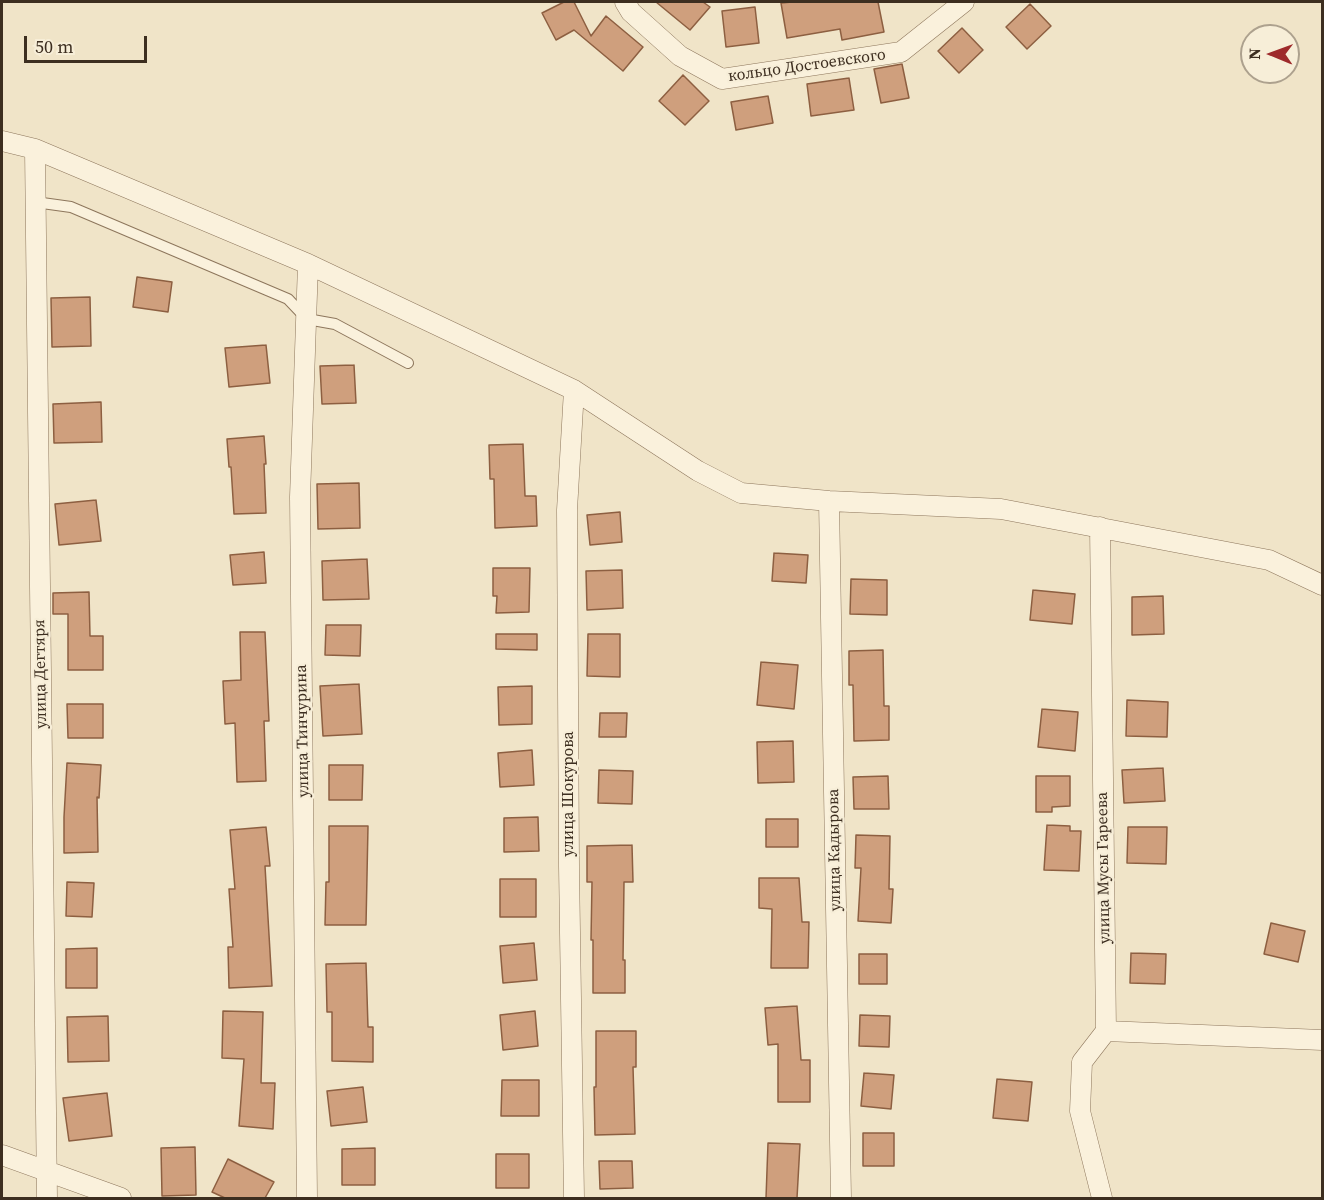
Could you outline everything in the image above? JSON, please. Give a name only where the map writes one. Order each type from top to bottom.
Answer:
[{"type":"street","name":"кольцо Достоевского","points":[[625,2],[631,12],[680,56],[722,79],[901,52],[964,2]]},
{"type":"street","points":[[2,141],[35,149],[308,264],[574,390],[698,471],[741,493],[830,501],[1001,509],[1269,560],[1323,585]]},
{"type":"street","name":"улица Дегтяря","points":[[35,149],[47,1198]]},
{"type":"street","name":"улица Тинчурина","points":[[307,1198],[300,509],[308,264]]},
{"type":"street","name":"улица Шокурова","points":[[574,390],[567,522],[574,1198]]},
{"type":"street","name":"улица Кадырова","points":[[830,501],[842,1198]]},
{"type":"street","name":"улица Мусы Гареева","points":[[1100,527],[1106,1031]]},
{"type":"street","points":[[1102,1198],[1080,1111],[1082,1062],[1106,1031],[1323,1040]]},
{"type":"street","points":[[2,1155],[121,1198]]},
{"type":"lane","points":[[35,202],[71,207],[288,300],[307,319],[334,324],[408,363]]},
{"type":"building","points":[[564,2],[574,2],[591,36],[606,16],[643,47],[623,71],[574,30],[556,40],[542,13]]},
{"type":"building","points":[[656,2],[703,2],[710,7],[690,30]]},
{"type":"building","points":[[878,2],[884,32],[842,40],[840,29],[787,38],[781,3]]},
{"type":"building","points":[[1030,4],[1051,26],[1027,49],[1006,27]]},
{"type":"building","points":[[755,7],[759,43],[726,47],[722,11]]},
{"type":"building","points":[[962,28],[983,50],[959,73],[938,51]]},
{"type":"building","points":[[902,64],[909,98],[881,103],[874,69]]},
{"type":"building","points":[[683,75],[709,101],[685,125],[659,101]]},
{"type":"building","points":[[849,78],[854,110],[811,116],[807,84]]},
{"type":"building","points":[[768,96],[773,123],[736,130],[731,102]]},
{"type":"building","points":[[137,277],[172,282],[168,312],[133,307]]},
{"type":"building","points":[[90,297],[91,346],[52,347],[51,298]]},
{"type":"building","points":[[266,345],[270,383],[229,387],[225,348]]},
{"type":"building","points":[[354,365],[356,403],[322,404],[320,366]]},
{"type":"building","points":[[101,402],[102,442],[54,443],[53,404]]},
{"type":"building","points":[[264,436],[266,513],[234,514],[227,439]]},
{"type":"building","points":[[523,444],[525,496],[536,496],[537,526],[495,528],[494,479],[490,479],[489,445]]},
{"type":"building","points":[[359,483],[360,528],[318,529],[317,484]]},
{"type":"building","points":[[96,500],[101,541],[59,545],[55,504]]},
{"type":"building","points":[[620,512],[622,542],[590,545],[587,515]]},
{"type":"building","points":[[264,552],[266,583],[233,585],[230,555]]},
{"type":"building","points":[[774,553],[808,555],[806,583],[772,581]]},
{"type":"building","points":[[367,559],[369,599],[323,600],[322,561]]},
{"type":"building","points":[[493,568],[530,568],[529,612],[496,613],[497,596],[493,596]]},
{"type":"building","points":[[622,570],[623,608],[587,610],[586,571]]},
{"type":"building","points":[[851,579],[887,580],[887,615],[850,614]]},
{"type":"building","points":[[1033,590],[1075,594],[1072,624],[1030,620]]},
{"type":"building","points":[[89,592],[90,636],[103,636],[103,670],[68,670],[68,614],[53,614],[53,593]]},
{"type":"building","points":[[1163,596],[1164,634],[1132,635],[1132,597]]},
{"type":"building","points":[[326,625],[361,625],[360,656],[325,655]]},
{"type":"building","points":[[240,632],[265,632],[269,721],[264,721],[266,781],[237,782],[235,723],[225,724],[223,681],[241,680]]},
{"type":"building","points":[[496,634],[537,634],[537,650],[496,649]]},
{"type":"building","points":[[588,634],[620,634],[620,677],[587,676]]},
{"type":"building","points":[[883,650],[884,706],[889,706],[889,740],[854,741],[853,685],[849,685],[849,651]]},
{"type":"building","points":[[761,662],[798,665],[794,709],[757,705]]},
{"type":"building","points":[[359,684],[362,734],[323,736],[320,686]]},
{"type":"building","points":[[532,686],[532,724],[499,725],[498,687]]},
{"type":"building","points":[[1127,700],[1168,702],[1167,737],[1126,736]]},
{"type":"building","points":[[67,704],[103,704],[103,738],[68,738]]},
{"type":"building","points":[[1042,709],[1078,712],[1075,751],[1038,747]]},
{"type":"building","points":[[600,713],[627,713],[626,737],[599,737]]},
{"type":"building","points":[[793,741],[794,782],[758,783],[757,742]]},
{"type":"building","points":[[532,750],[534,785],[500,787],[498,753]]},
{"type":"building","points":[[67,763],[101,765],[99,798],[97,797],[98,852],[64,853]]},
{"type":"building","points":[[329,765],[363,765],[362,800],[329,800]]},
{"type":"building","points":[[1163,768],[1165,801],[1124,803],[1122,770]]},
{"type":"building","points":[[599,770],[633,771],[632,804],[598,803]]},
{"type":"building","points":[[888,776],[889,809],[854,809],[853,777]]},
{"type":"building","points":[[1036,776],[1070,776],[1070,806],[1052,807],[1052,812],[1036,812]]},
{"type":"building","points":[[538,817],[539,851],[504,852],[504,818]]},
{"type":"building","points":[[766,819],[798,819],[798,847],[766,847]]},
{"type":"building","points":[[1047,825],[1070,826],[1070,831],[1081,831],[1079,871],[1044,870]]},
{"type":"building","points":[[329,826],[368,826],[366,925],[325,925],[326,882],[329,882]]},
{"type":"building","points":[[266,827],[270,866],[265,866],[272,986],[229,988],[228,947],[233,947],[229,889],[235,889],[230,830]]},
{"type":"building","points":[[1128,827],[1167,827],[1166,864],[1127,863]]},
{"type":"building","points":[[856,835],[890,836],[889,889],[893,889],[891,923],[858,921],[861,868],[855,868]]},
{"type":"building","points":[[632,845],[633,882],[624,882],[625,993],[593,993],[592,882],[587,882],[587,846]]},
{"type":"building","points":[[759,878],[799,878],[802,922],[809,922],[808,968],[771,968],[772,909],[759,908]]},
{"type":"building","points":[[500,879],[536,879],[536,917],[500,917]]},
{"type":"building","points":[[67,882],[94,883],[92,917],[66,916]]},
{"type":"building","points":[[1271,923],[1305,931],[1298,962],[1264,954]]},
{"type":"building","points":[[534,943],[537,980],[503,983],[500,946]]},
{"type":"building","points":[[97,948],[97,988],[66,988],[66,949]]},
{"type":"building","points":[[1131,953],[1166,954],[1165,984],[1130,983]]},
{"type":"building","points":[[859,954],[887,954],[887,984],[859,984]]},
{"type":"building","points":[[366,963],[368,1027],[373,1027],[373,1062],[332,1061],[332,1012],[327,1012],[326,964]]},
{"type":"building","points":[[797,1006],[801,1060],[810,1060],[810,1102],[778,1102],[778,1044],[768,1045],[765,1008]]},
{"type":"building","points":[[223,1011],[263,1012],[261,1083],[275,1083],[273,1129],[239,1126],[244,1059],[222,1058]]},
{"type":"building","points":[[535,1011],[538,1046],[503,1050],[500,1015]]},
{"type":"building","points":[[860,1015],[890,1016],[889,1047],[859,1046]]},
{"type":"building","points":[[108,1016],[109,1061],[68,1062],[67,1017]]},
{"type":"building","points":[[596,1031],[636,1031],[636,1067],[633,1067],[635,1134],[595,1135]]},
{"type":"building","points":[[864,1073],[894,1075],[891,1109],[861,1106]]},
{"type":"building","points":[[997,1079],[1032,1082],[1028,1121],[993,1118]]},
{"type":"building","points":[[502,1080],[539,1080],[539,1116],[501,1116]]},
{"type":"building","points":[[363,1087],[367,1122],[331,1126],[327,1091]]},
{"type":"building","points":[[107,1093],[112,1136],[69,1141],[63,1098]]},
{"type":"building","points":[[863,1133],[894,1133],[894,1166],[863,1166]]},
{"type":"building","points":[[768,1143],[800,1144],[797,1198],[766,1198]]},
{"type":"building","points":[[195,1147],[196,1195],[162,1196],[161,1148]]},
{"type":"building","points":[[375,1148],[375,1185],[342,1185],[342,1149]]},
{"type":"building","points":[[496,1154],[529,1154],[529,1188],[496,1188]]},
{"type":"building","points":[[228,1159],[274,1182],[265,1198],[225,1198],[212,1192]]},
{"type":"building","points":[[599,1161],[632,1161],[633,1188],[600,1189]]}]
